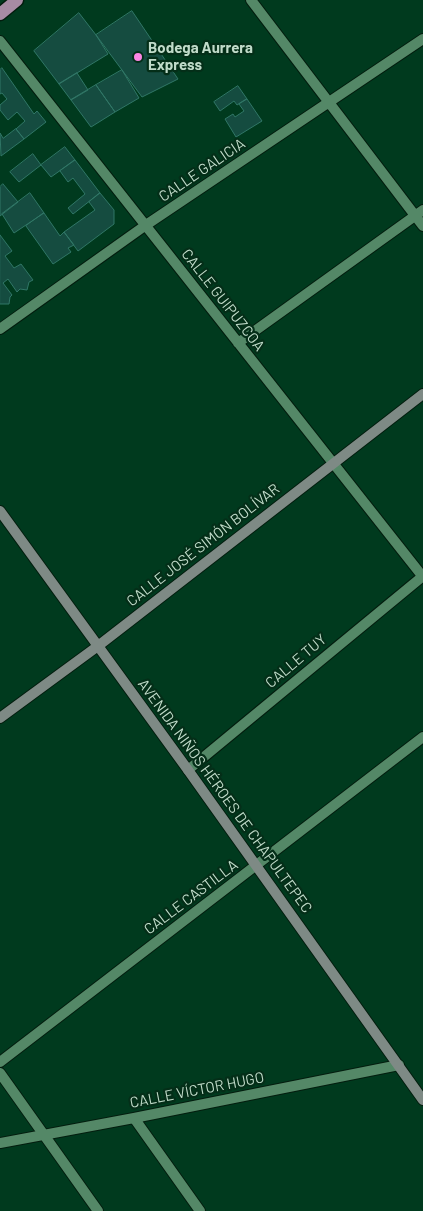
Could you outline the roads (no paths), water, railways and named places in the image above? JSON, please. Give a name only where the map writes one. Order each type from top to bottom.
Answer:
[{"type":"main road","points":[[0,14],[17,0]]},
{"type":"street","points":[[252,0],[329,103],[419,212],[423,226]]},
{"type":"street","name":"CALLE GALICIA","points":[[0,329],[146,225],[423,39]]},
{"type":"street","name":"CALLE GUIPUZCOA","points":[[0,41],[423,576]]},
{"type":"street","points":[[238,343],[419,212]]},
{"type":"street","name":"CALLE JOSÉ SIMÓN BOLÍVAR","points":[[0,718],[98,646],[423,394]]},
{"type":"street","name":"AVENIDA NIÑOS HÉROES DE CHAPULTEPEC","points":[[0,511],[188,770],[423,1100]]},
{"type":"street","name":"CALLE TUY","points":[[188,770],[423,576]]},
{"type":"street","name":"CALLE CASTILLA","points":[[0,1062],[423,737]]},
{"type":"street","name":"CALLE VÍCTOR HUGO","points":[[0,1143],[399,1065]]},
{"type":"street","points":[[0,1073],[98,1211]]},
{"type":"street","points":[[134,1118],[200,1211]]},
{"type":"place","name":"Bodega Aurrera Express","points":[[138,57]]}]
